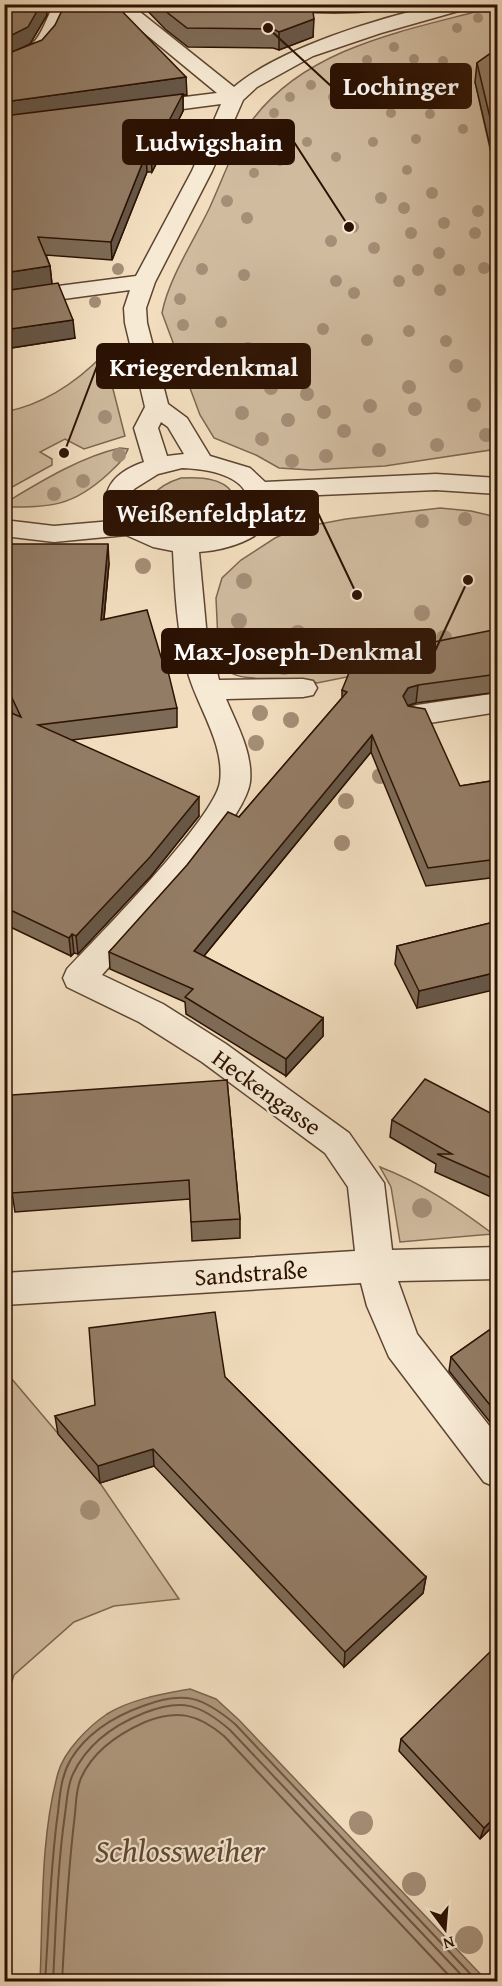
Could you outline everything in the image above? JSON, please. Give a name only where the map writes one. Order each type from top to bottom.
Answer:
[{"type":"main road","points":[[249,4],[340,7],[381,5]]},
{"type":"street","points":[[4,65],[28,60],[41,52],[63,4]]},
{"type":"street","points":[[118,4],[234,97]]},
{"type":"street","points":[[201,460],[178,423],[157,406],[136,323],[135,308],[144,282],[202,171],[234,97],[250,82],[282,64],[374,29],[463,4]]},
{"type":"street","points":[[374,29],[380,19],[381,5]]},
{"type":"street","points":[[340,7],[344,39]]},
{"type":"street","points":[[121,111],[234,97]]},
{"type":"street","points":[[4,300],[144,282]]},
{"type":"street","points":[[157,406],[146,428],[157,465]]},
{"type":"street","points":[[201,460],[231,468],[260,502],[255,524],[234,535],[210,542],[186,545],[156,541],[129,527],[121,517],[117,504],[118,494],[126,482],[157,465],[201,460]]},
{"type":"street","points":[[260,502],[340,499],[378,486],[436,482],[495,486]]},
{"type":"street","points":[[6,528],[117,504]]},
{"type":"street","points":[[6,528],[54,534],[129,527]]},
{"type":"street","points":[[186,545],[193,635],[208,690],[303,688]]},
{"type":"street","name":"Heckengasse","points":[[208,690],[228,739],[234,765],[235,785],[229,802],[176,868],[79,978],[151,1013],[214,1053],[337,1143],[366,1184],[375,1266],[386,1306],[403,1345],[498,1469]]},
{"type":"street","points":[[417,715],[498,702]]},
{"type":"street","name":"Sandstraße","points":[[4,1289],[375,1266],[498,1263]]},
{"type":"shaded area","points":[[497,6],[497,65],[475,82],[497,180],[497,449],[385,466],[311,470],[279,468],[256,455],[214,438],[200,415],[162,313],[170,287],[246,129],[276,94],[303,73],[333,57],[364,43]]},
{"type":"shaded area","points":[[104,354],[125,436],[84,449],[65,439],[40,452],[52,459],[52,465],[5,491],[5,412],[33,404],[59,391]]},
{"type":"shaded area","points":[[120,448],[128,449],[122,460],[95,485],[72,499],[48,505],[5,507],[5,503],[61,471],[90,457]]},
{"type":"shaded area","points":[[181,478],[210,480],[227,487],[233,498],[230,510],[220,521],[204,528],[183,528],[161,520],[153,514],[149,507],[150,501],[159,489]]},
{"type":"shaded area","points":[[440,508],[471,511],[497,517],[497,647],[317,683],[306,680],[246,677],[228,671],[218,641],[216,598],[222,578],[241,560],[275,538],[298,528],[346,519]]},
{"type":"shaded area","points":[[380,1167],[439,1196],[493,1234],[400,1242],[391,1187]]},
{"type":"shaded area","points":[[5,1371],[100,1483],[179,1599],[114,1606],[74,1622],[14,1675],[5,1702]]},
{"type":"water","name":"Schlossweiher","points":[[190,1689],[216,1699],[239,1720],[487,1981],[40,1981],[45,1850],[52,1798],[61,1765],[78,1740],[107,1714],[137,1701]]},
{"type":"building","points":[[4,4],[41,4],[28,27],[4,39]]},
{"type":"building","points":[[65,4],[115,4],[186,77],[4,102],[4,55],[42,40],[55,25]]},
{"type":"building","points":[[159,4],[312,4],[314,19],[279,32],[273,29],[187,28]]},
{"type":"building","points":[[498,48],[498,151],[477,63]]},
{"type":"building","points":[[183,94],[151,155],[146,154],[111,242],[38,237],[50,266],[4,273],[4,116]]},
{"type":"building","points":[[58,283],[73,320],[4,330],[4,291]]},
{"type":"building","points":[[7,544],[108,544],[101,620],[147,610],[164,667],[167,667],[177,708],[38,725],[199,797],[150,857],[76,936],[72,934],[69,938],[4,907],[4,710],[21,717],[4,681],[4,560]]},
{"type":"building","points":[[498,629],[498,674],[418,685],[408,688],[403,696],[408,706],[425,709],[460,786],[498,780],[498,859],[428,868],[372,735],[194,951],[323,1018],[286,1059],[185,997],[193,989],[109,952],[187,865],[228,812],[239,817],[347,692],[342,690],[355,658]]},
{"type":"building","points":[[498,921],[498,972],[419,991],[397,946]]},
{"type":"building","points":[[425,1079],[498,1117],[498,1181],[437,1154],[452,1154],[392,1120]]},
{"type":"building","points":[[227,1080],[240,1219],[191,1222],[189,1180],[12,1193],[12,1095]]},
{"type":"building","points":[[215,1312],[225,1377],[426,1577],[345,1652],[153,1449],[98,1466],[55,1416],[95,1405],[89,1328]]},
{"type":"building","points":[[498,1324],[498,1415],[451,1357]]},
{"type":"building","points":[[492,1650],[498,1656],[498,1814],[484,1828],[401,1739]]},
{"type":"place","name":"Lochinger","points":[[268,28]]},
{"type":"place","name":"Ludwigshain","points":[[349,227]]},
{"type":"place","name":"Kriegerdenkmal","points":[[64,453]]},
{"type":"place","name":"Max-Joseph-Denkmal","points":[[468,580]]},
{"type":"place","name":"Weißenfeldplatz","points":[[357,595]]}]
